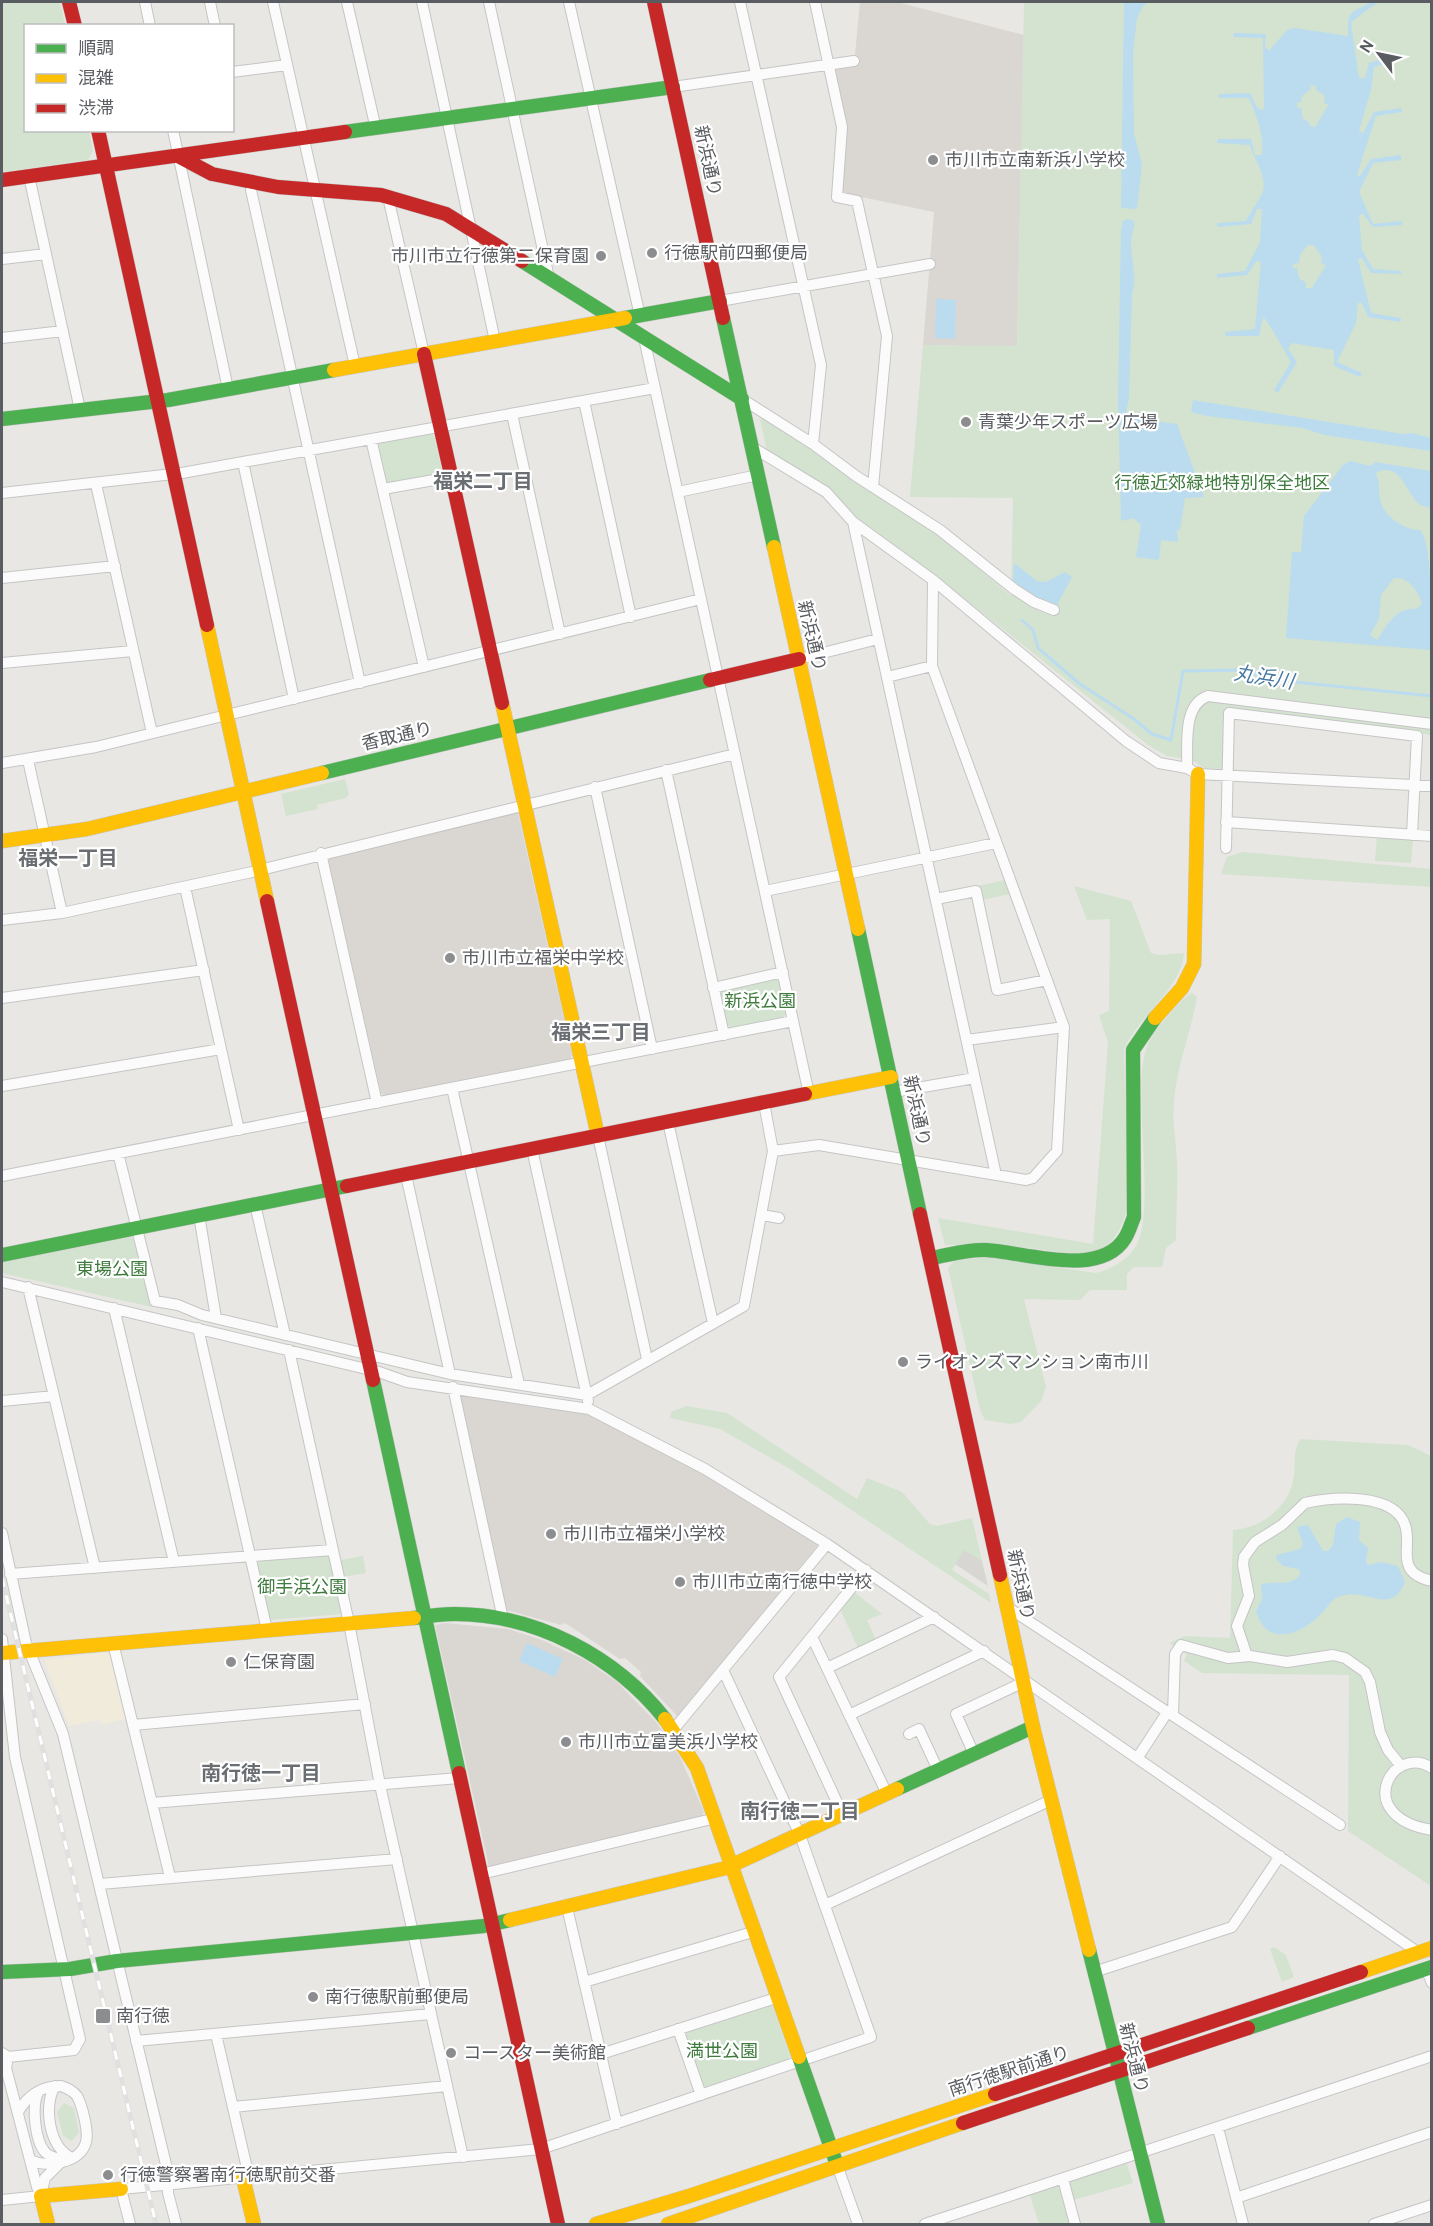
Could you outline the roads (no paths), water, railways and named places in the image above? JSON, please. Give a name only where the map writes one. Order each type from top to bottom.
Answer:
[{"type":"street","points":[[69,2],[74,24]]},
{"type":"street","points":[[145,2],[150,24]]},
{"type":"street","points":[[210,2],[215,24]]},
{"type":"street","points":[[273,2],[355,366]]},
{"type":"street","points":[[347,2],[376,129]]},
{"type":"street","points":[[422,2],[495,341]]},
{"type":"street","points":[[489,2],[549,278]]},
{"type":"street","points":[[569,2],[640,316]]},
{"type":"street","name":"新浜通り","points":[[654,2],[1023,1680],[1114,2055],[1158,2224]]},
{"type":"street","points":[[740,2],[821,365],[813,444]]},
{"type":"street","points":[[815,2],[842,128],[837,197],[857,201],[887,336],[873,487]]},
{"type":"street","points":[[2,180],[854,61]]},
{"type":"street","points":[[234,72],[287,65]]},
{"type":"street","points":[[98,132],[558,2224]]},
{"type":"street","points":[[173,132],[228,389]]},
{"type":"street","points":[[178,156],[212,174],[315,191],[388,197],[446,214],[813,444],[939,530],[1014,589],[1040,605],[1054,610]]},
{"type":"street","points":[[29,176],[80,410]]},
{"type":"street","points":[[252,182],[251,190],[360,683]]},
{"type":"street","points":[[388,197],[647,1359]]},
{"type":"street","points":[[2,259],[46,254]]},
{"type":"street","points":[[2,419],[157,401],[930,264]]},
{"type":"street","points":[[2,338],[63,331]]},
{"type":"street","points":[[644,338],[809,1094]]},
{"type":"street","points":[[2,493],[173,475],[655,388]]},
{"type":"street","points":[[584,401],[632,616]]},
{"type":"street","points":[[513,414],[560,634]]},
{"type":"street","points":[[371,439],[424,667]]},
{"type":"street","points":[[752,447],[826,492],[853,522],[933,580],[1126,741],[1159,763],[1192,771],[1226,775],[1431,786]]},
{"type":"street","points":[[243,462],[294,699]]},
{"type":"street","points":[[678,492],[758,475]]},
{"type":"street","points":[[383,489],[451,477]]},
{"type":"street","points":[[96,483],[152,733]]},
{"type":"street","points":[[853,522],[996,1175]]},
{"type":"street","points":[[2,578],[115,566]]},
{"type":"street","points":[[773,1151],[819,1145],[1026,1180],[1033,1178],[1057,1151],[1064,1027],[932,666],[933,580]]},
{"type":"street","points":[[2,763],[28,760],[152,733],[701,600]]},
{"type":"street","points":[[799,659],[878,639]]},
{"type":"street","points":[[2,663],[134,651]]},
{"type":"street","name":"香取通り","points":[[2,840],[87,829],[799,659]]},
{"type":"street","points":[[887,677],[932,666]]},
{"type":"street","points":[[930,1258],[987,1250],[1087,1261],[1106,1257],[1125,1242],[1134,1217],[1133,1050],[1144,1031],[1182,989],[1194,964],[1191,712],[1199,699],[1208,696],[1431,724]]},
{"type":"street","points":[[1226,848],[1228,713],[1417,736],[1412,835]]},
{"type":"street","points":[[2,920],[62,913],[185,887],[735,753]]},
{"type":"street","points":[[28,760],[62,913]]},
{"type":"street","points":[[666,770],[724,1035]]},
{"type":"street","points":[[595,787],[652,1049]]},
{"type":"street","points":[[1226,822],[1431,837]]},
{"type":"street","points":[[765,891],[996,843]]},
{"type":"street","points":[[321,853],[377,1103]]},
{"type":"street","points":[[185,887],[239,1130]]},
{"type":"street","points":[[936,899],[976,891],[997,990],[1047,980]]},
{"type":"street","points":[[2,998],[204,970]]},
{"type":"street","points":[[713,988],[783,972]]},
{"type":"street","points":[[2,1176],[793,1020]]},
{"type":"street","points":[[967,1040],[1064,1027]]},
{"type":"street","points":[[2,1086],[221,1049]]},
{"type":"street","points":[[2,1255],[891,1077]]},
{"type":"street","points":[[894,1092],[975,1078]]},
{"type":"street","points":[[452,1088],[519,1384]]},
{"type":"street","points":[[118,1153],[154,1301],[178,1305],[216,1318],[367,1355],[419,1364],[450,1374],[587,1395],[595,1393],[647,1359],[742,1308],[746,1302],[773,1151],[764,1103]]},
{"type":"street","points":[[668,1122],[713,1323]]},
{"type":"street","points":[[532,1149],[589,1409]]},
{"type":"street","points":[[406,1175],[450,1374]]},
{"type":"street","points":[[255,1204],[285,1335]]},
{"type":"street","points":[[199,1215],[216,1318]]},
{"type":"street","points":[[762,1215],[779,1218]]},
{"type":"street","points":[[2,1282],[289,1350],[370,1370],[407,1382],[453,1387],[589,1409],[705,1469],[827,1544],[1280,1856],[1425,1951]]},
{"type":"street","points":[[28,1287],[95,1568]]},
{"type":"street","points":[[114,1308],[174,1562]]},
{"type":"street","points":[[198,1328],[267,1630]]},
{"type":"street","points":[[289,1350],[349,1623],[380,1785],[463,2157]]},
{"type":"street","points":[[453,1387],[504,1619]]},
{"type":"street","points":[[2,1401],[54,1396]]},
{"type":"street","points":[[1247,1656],[1237,1626],[1249,1596],[1250,1587],[1243,1565],[1244,1557],[1255,1542],[1282,1525],[1305,1503],[1368,1500],[1386,1504],[1402,1518],[1406,1528],[1405,1548],[1410,1568],[1422,1579],[1431,1581]]},
{"type":"street","points":[[2,1533],[28,1651],[63,1734],[170,2184],[168,2193],[176,2224]]},
{"type":"street","points":[[674,1729],[827,1544]]},
{"type":"street","points":[[10,1574],[333,1550]]},
{"type":"street","points":[[843,1815],[779,1677],[866,1570]]},
{"type":"street","points":[[1007,1607],[1340,1825]]},
{"type":"street","points":[[48,2224],[6,2068],[5,2055],[74,2050],[80,2039],[65,1969],[7,1739],[2,1648],[28,1651],[465,1614],[504,1619],[546,1631],[597,1656],[636,1686],[674,1729],[697,1768],[716,1818],[858,2224]]},
{"type":"street","points":[[827,1668],[934,1617]]},
{"type":"street","points":[[812,1637],[887,1794]]},
{"type":"street","points":[[113,1643],[170,1877]]},
{"type":"street","points":[[1138,1757],[1170,1713],[1175,1654],[1181,1645],[1228,1658],[1247,1656],[1287,1662],[1333,1655],[1355,1663],[1370,1682],[1380,1732],[1388,1750],[1401,1766]]},
{"type":"street","points":[[849,1715],[984,1651]]},
{"type":"street","points":[[2,2200],[541,2149],[871,2037],[800,1835],[723,1670]]},
{"type":"street","points":[[974,1754],[956,1714],[1023,1680]]},
{"type":"street","points":[[133,1725],[364,1704]]},
{"type":"street","points":[[2,1972],[65,1969],[117,1960],[492,1924],[567,1907],[733,1866],[1034,1727]]},
{"type":"street","points":[[909,1734],[919,1729],[938,1770]]},
{"type":"street","points":[[1427,1829],[1398,1818],[1387,1803],[1385,1788],[1388,1780],[1401,1766],[1418,1762],[1431,1768]]},
{"type":"street","points":[[152,1803],[459,1778]]},
{"type":"street","points":[[825,1905],[1051,1800]]},
{"type":"street","points":[[481,1874],[716,1818]]},
{"type":"street","points":[[1094,1972],[1232,1927],[1280,1856]]},
{"type":"street","points":[[100,1884],[397,1859]]},
{"type":"street","points":[[567,1907],[617,2124]]},
{"type":"street","points":[[584,1982],[756,1931]]},
{"type":"street","name":"南行徳駅前通り","points":[[596,2224],[1425,1951]]},
{"type":"street","points":[[1429,1968],[1431,1983]]},
{"type":"street","name":"南行徳駅前通り","points":[[668,2224],[837,2165],[1429,1968]]},
{"type":"street","points":[[601,2054],[779,1996]]},
{"type":"street","points":[[136,2041],[431,2014]]},
{"type":"street","points":[[678,2029],[701,2095]]},
{"type":"street","points":[[216,2034],[233,2107],[254,2224]]},
{"type":"street","points":[[925,2224],[1431,2056]]},
{"type":"street","points":[[18,2112],[27,2098],[40,2090],[55,2086],[67,2088],[78,2098],[86,2143],[45,2178],[41,2196]]},
{"type":"street","points":[[55,2086],[48,2104],[56,2144],[66,2160]]},
{"type":"street","points":[[233,2107],[447,2086]]},
{"type":"street","points":[[40,2090],[34,2108],[43,2148],[49,2155],[66,2160]]},
{"type":"street","points":[[1218,2128],[1243,2224]]},
{"type":"street","points":[[1236,2198],[1431,2132]]},
{"type":"street","points":[[30,2160],[44,2165],[66,2160]]},
{"type":"street","points":[[1063,2179],[1075,2224]]},
{"type":"street","points":[[121,2189],[130,2224]]},
{"type":"street","points":[[1374,2224],[1431,2205]]},
{"type":"water","points":[[1124,2],[1149,2],[1143,6],[1137,18],[1133,53],[1134,133],[1142,164],[1137,209],[1121,208]]},
{"type":"water","points":[[1372,2],[1377,3],[1351,22],[1359,78],[1365,78],[1369,63],[1401,53],[1402,58],[1374,67],[1371,90],[1359,131],[1363,133],[1374,112],[1401,108],[1402,112],[1376,116],[1357,175],[1360,176],[1371,159],[1401,155],[1401,160],[1373,163],[1359,192],[1373,224],[1402,221],[1402,225],[1373,227],[1363,214],[1359,215],[1362,250],[1373,269],[1401,271],[1401,274],[1371,273],[1362,258],[1358,259],[1371,313],[1401,318],[1400,322],[1368,317],[1362,303],[1358,303],[1356,323],[1337,362],[1362,373],[1360,377],[1334,366],[1334,350],[1292,343],[1288,349],[1297,362],[1278,393],[1274,390],[1291,362],[1263,317],[1259,336],[1225,336],[1225,332],[1255,329],[1261,262],[1256,261],[1247,275],[1217,278],[1217,274],[1245,271],[1260,242],[1262,209],[1257,209],[1251,224],[1217,227],[1217,223],[1246,221],[1264,185],[1250,145],[1217,143],[1218,139],[1251,139],[1255,155],[1262,155],[1261,133],[1249,98],[1219,98],[1219,94],[1250,93],[1256,106],[1261,110],[1264,108],[1263,38],[1233,37],[1234,33],[1266,34],[1265,47],[1269,51],[1287,30],[1295,28],[1348,36],[1348,22],[1351,14]],"holes":[[[1311,85],[1316,86],[1316,90],[1324,95],[1325,104],[1329,104],[1315,127],[1310,126],[1309,122],[1303,119],[1301,108],[1297,107],[1297,103],[1301,102],[1302,96],[1310,90]],[[1308,245],[1313,245],[1321,255],[1322,264],[1326,265],[1312,288],[1306,288],[1306,283],[1299,278],[1297,268],[1293,268],[1293,264],[1299,263],[1300,255]]]},
{"type":"water","points":[[1128,219],[1134,221],[1131,249],[1134,286],[1129,398],[1125,417],[1177,424],[1204,497],[1185,498],[1180,530],[1177,530],[1178,542],[1161,540],[1159,560],[1136,557],[1141,525],[1133,518],[1121,521],[1118,399],[1121,229],[1123,221]]},
{"type":"water","points":[[936,299],[956,300],[955,339],[935,338]]},
{"type":"water","points":[[1193,400],[1403,434],[1412,433],[1431,438],[1431,451],[1324,435],[1303,428],[1207,416],[1191,412]]},
{"type":"water","points":[[1350,461],[1371,466],[1375,462],[1431,471],[1431,508],[1418,503],[1402,480],[1391,471],[1377,472],[1376,475],[1380,499],[1385,511],[1401,525],[1420,530],[1424,537],[1431,586],[1431,650],[1286,638],[1292,552],[1301,552],[1304,516],[1343,465]],"holes":[[[1394,578],[1399,578],[1412,585],[1422,603],[1417,609],[1403,611],[1393,618],[1377,640],[1370,635],[1379,619],[1381,595]]]},
{"type":"water","points":[[1014,563],[1037,581],[1046,582],[1065,572],[1072,577],[1057,605],[1034,596],[1013,582]]},
{"type":"water","points":[[1347,1517],[1360,1522],[1359,1540],[1368,1548],[1366,1561],[1368,1565],[1381,1562],[1398,1566],[1405,1582],[1399,1592],[1393,1598],[1385,1599],[1351,1594],[1341,1596],[1332,1601],[1304,1628],[1285,1634],[1276,1634],[1268,1630],[1261,1623],[1256,1611],[1262,1599],[1261,1585],[1293,1581],[1301,1573],[1298,1569],[1283,1566],[1276,1559],[1277,1555],[1300,1549],[1303,1544],[1297,1527],[1308,1525],[1323,1551],[1328,1551],[1333,1545],[1336,1524]]},
{"type":"water","points":[[527,1643],[563,1659],[555,1677],[519,1661]]},
{"type":"waterway","name":"丸浜川","points":[[1022,620],[1033,630],[1038,648],[1080,684],[1134,719],[1152,734],[1171,740],[1183,671],[1242,670],[1275,680],[1432,696]]},
{"type":"railway","points":[[2,1578],[156,2224]]},
{"type":"place","name":"市川市立南新浜小学校","points":[[933,160]]},
{"type":"place","name":"行徳駅前四郵便局","points":[[652,253]]},
{"type":"place","name":"市川市立行徳第二保育園","points":[[601,256]]},
{"type":"place","name":"青葉少年スポーツ広場","points":[[966,422]]},
{"type":"place","name":"市川市立福栄中学校","points":[[450,958]]},
{"type":"place","name":"ライオンズマンション南市川","points":[[903,1362]]},
{"type":"place","name":"市川市立福栄小学校","points":[[551,1534]]},
{"type":"place","name":"市川市立南行徳中学校","points":[[680,1582]]},
{"type":"place","name":"仁保育園","points":[[231,1662]]},
{"type":"place","name":"市川市立富美浜小学校","points":[[566,1742]]},
{"type":"place","name":"南行徳駅前郵便局","points":[[313,1997]]},
{"type":"place","name":"南行徳","points":[[103,2016]]},
{"type":"place","name":"コースター美術館","points":[[451,2053]]},
{"type":"place","name":"行徳警察署南行徳駅前交番","points":[[108,2175]]},
{"type":"district","name":"福栄二丁目","points":[[483,481]]},
{"type":"district","name":"福栄一丁目","points":[[68,858]]},
{"type":"district","name":"福栄三丁目","points":[[601,1032]]},
{"type":"district","name":"南行徳一丁目","points":[[261,1773]]},
{"type":"district","name":"南行徳二丁目","points":[[800,1811]]},
{"type":"park label","name":"行徳近郊緑地特別保全地区","points":[[1222,483]]},
{"type":"park label","name":"新浜公園","points":[[760,1001]]},
{"type":"park label","name":"東場公園","points":[[112,1269]]},
{"type":"park label","name":"御手浜公園","points":[[302,1587]]},
{"type":"park label","name":"満世公園","points":[[722,2051]]}]
